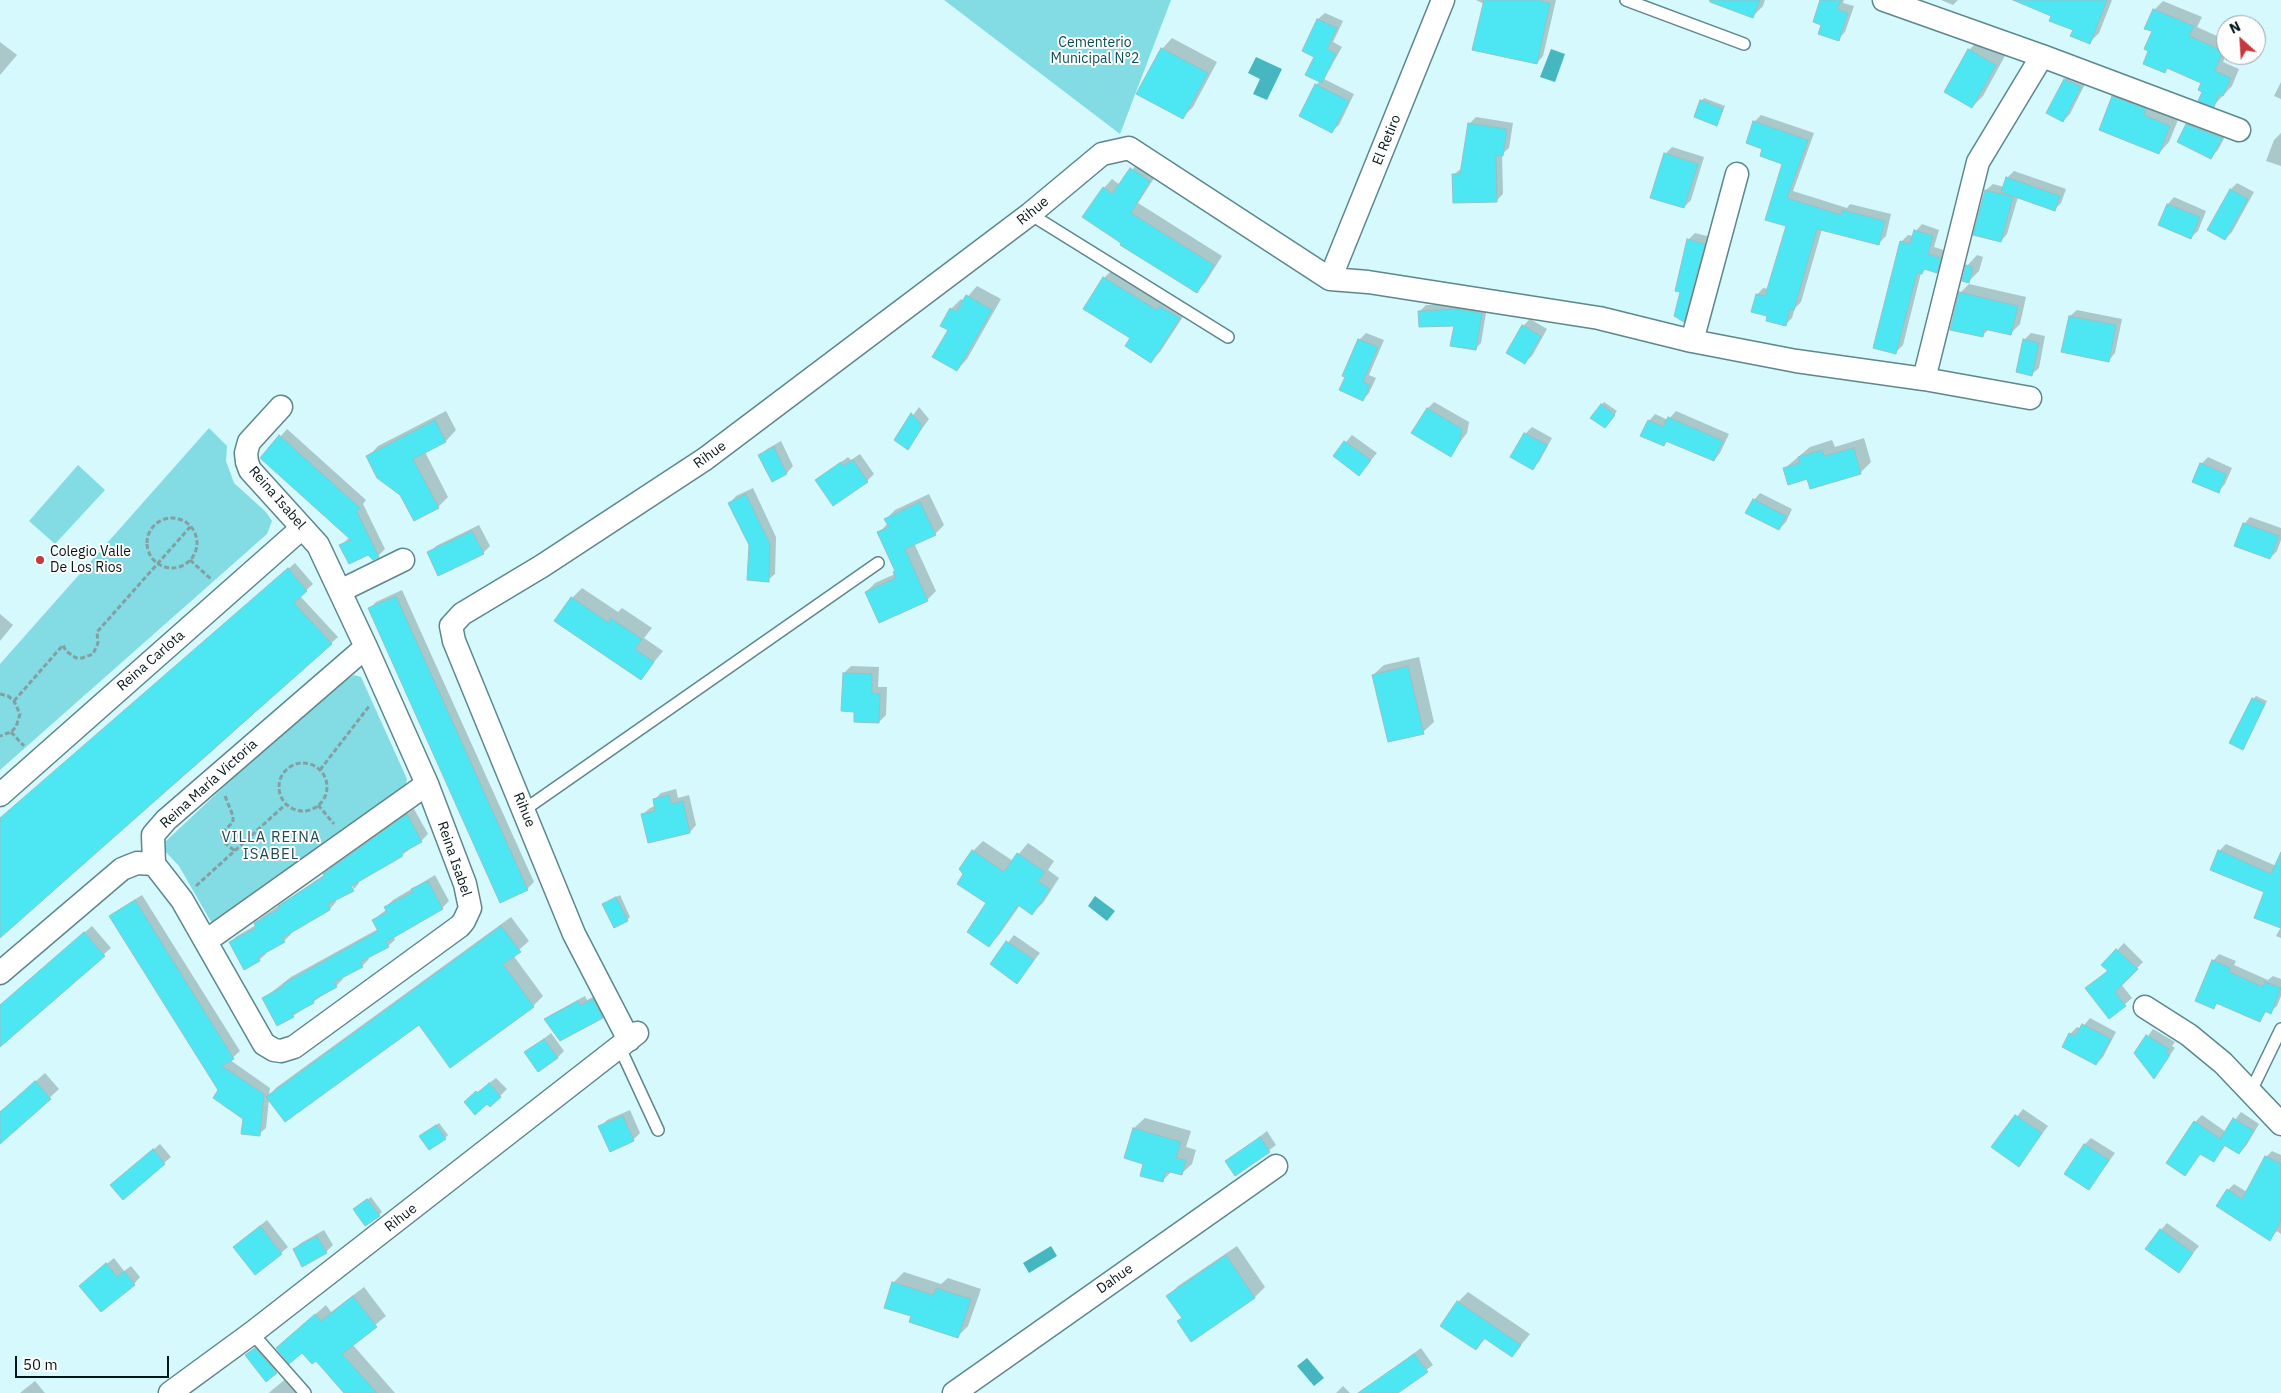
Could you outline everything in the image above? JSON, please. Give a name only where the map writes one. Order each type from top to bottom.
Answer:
[{"type":"street","name":"El Retiro","points":[[1330,279],[1443,0]]},
{"type":"street","points":[[1884,0],[2042,56],[2239,130]]},
{"type":"street","points":[[1924,379],[1978,162],[2042,56]]},
{"type":"street","name":"Rihue","points":[[170,1393],[252,1333],[629,1040],[574,934],[454,641],[450,626],[462,614],[542,566],[705,459],[1030,214],[1102,154],[1129,148],[1330,279]]},
{"type":"street","points":[[1692,341],[1737,174]]},
{"type":"street","points":[[1330,279],[1386,284],[1599,318],[1692,341],[1796,361],[1924,379],[2030,398]]},
{"type":"street","name":"Reina Isabel","points":[[154,864],[182,900],[264,1044],[274,1050],[281,1051],[294,1047],[464,921],[470,908],[465,884],[427,784],[318,545],[250,470],[246,453],[249,442],[281,406]]},
{"type":"street","name":"Reina Carlota","points":[[0,795],[302,528]]},
{"type":"street","points":[[340,591],[403,560]]},
{"type":"street","name":"Reina María Victoria","points":[[154,864],[153,835],[166,820],[366,647]]},
{"type":"street","points":[[206,941],[348,838],[427,784]]},
{"type":"street","points":[[0,973],[122,869],[137,863],[154,864]]},
{"type":"street","points":[[2144,1007],[2206,1048],[2281,1124]]},
{"type":"street","name":"Dahue","points":[[954,1393],[1276,1166]]},
{"type":"lane","points":[[1626,0],[1744,44]]},
{"type":"lane","points":[[1030,214],[1228,337]]},
{"type":"lane","points":[[524,810],[878,563]]},
{"type":"lane","points":[[2251,1092],[2281,1029]]},
{"type":"lane","points":[[629,1040],[658,1130]]},
{"type":"lane","points":[[252,1333],[305,1393]]},
{"type":"path","points":[[173,517],[181,519],[191,526],[197,537],[197,545],[190,560],[176,568],[167,568],[158,564],[148,552],[147,544],[151,528],[157,522],[173,517]]},
{"type":"path","points":[[14,701],[63,645],[66,651],[76,658],[88,657],[93,654],[98,643],[97,632],[191,526]]},
{"type":"path","points":[[190,560],[227,594]]},
{"type":"path","points":[[320,770],[384,687]]},
{"type":"path","points":[[0,694],[8,696],[14,701],[20,714],[19,721],[11,732],[0,736]]},
{"type":"path","points":[[298,763],[313,765],[320,770],[327,784],[323,800],[318,805],[304,811],[296,810],[286,804],[280,794],[279,786],[284,772],[298,763]]},
{"type":"path","points":[[216,776],[233,816],[233,822],[223,832],[222,836],[226,844],[234,852]]},
{"type":"path","points":[[182,900],[286,804]]},
{"type":"path","points":[[318,805],[348,838]]},
{"type":"green space","name":"Cementerio Municipal N°2","points":[[944,0],[1171,0],[1120,134]]},
{"type":"green space","points":[[209,428],[227,446],[226,461],[234,483],[266,512],[272,521],[267,534],[0,770],[0,664]]},
{"type":"green space","points":[[78,465],[105,490],[55,544],[29,521]]},
{"type":"green space","points":[[354,675],[361,677],[407,779],[404,791],[215,925],[210,920],[179,866],[163,849],[165,842],[233,778],[339,685]]},
{"type":"shaded area","points":[[1551,49],[1565,54],[1555,82],[1540,77]]},
{"type":"shaded area","points":[[1256,57],[1282,69],[1267,100],[1253,94],[1260,79],[1248,73]]},
{"type":"shaded area","points":[[1095,896],[1115,911],[1107,921],[1088,906]]},
{"type":"shaded area","points":[[1051,1246],[1057,1256],[1029,1273],[1023,1263]]},
{"type":"shaded area","points":[[1307,1358],[1324,1378],[1314,1386],[1297,1366]]},
{"type":"building","points":[[1484,0],[1539,0],[1550,4],[1537,64],[1472,50]]},
{"type":"building","points":[[1710,0],[1760,0],[1753,18],[1710,2]]},
{"type":"building","points":[[1820,0],[1841,0],[1837,9],[1848,13],[1839,41],[1818,34],[1821,25],[1813,22]]},
{"type":"building","points":[[2013,0],[2107,0],[2090,44],[2070,36],[2073,30],[2049,21],[2051,16]]},
{"type":"building","points":[[2153,9],[2194,26],[2189,36],[2216,48],[2217,65],[2215,71],[2231,78],[2223,96],[2219,94],[2214,107],[2198,101],[2202,92],[2198,90],[2201,83],[2167,68],[2165,73],[2143,64],[2148,51],[2144,49],[2152,31],[2144,29]]},
{"type":"building","points":[[1317,19],[1337,28],[1327,49],[1336,54],[1322,83],[1305,75],[1314,57],[1302,51]]},
{"type":"building","points":[[1161,48],[1208,73],[1183,119],[1136,94]]},
{"type":"building","points":[[1968,49],[1996,65],[1972,108],[1944,92]]},
{"type":"building","points":[[2064,79],[2081,87],[2063,122],[2046,113]]},
{"type":"building","points":[[1315,84],[1349,101],[1332,133],[1299,116]]},
{"type":"building","points":[[2112,96],[2146,109],[2144,115],[2170,126],[2159,154],[2099,130]]},
{"type":"building","points":[[1700,100],[1723,109],[1717,126],[1694,117]]},
{"type":"building","points":[[1753,121],[1808,140],[1787,198],[1841,215],[1842,210],[1885,221],[1879,245],[1817,229],[1794,310],[1790,309],[1786,326],[1766,321],[1767,316],[1751,312],[1756,294],[1765,296],[1786,226],[1765,220],[1782,164],[1760,156],[1762,149],[1746,143]]},
{"type":"building","points":[[1468,123],[1507,129],[1503,156],[1496,155],[1497,202],[1453,203],[1452,174],[1460,174]]},
{"type":"building","points":[[2186,124],[2222,138],[2211,159],[2177,142]]},
{"type":"building","points":[[1664,153],[1698,164],[1684,208],[1650,198]]},
{"type":"building","points":[[1130,168],[1150,181],[1131,213],[1214,265],[1197,293],[1120,245],[1121,243],[1082,217],[1103,187],[1112,194]]},
{"type":"building","points":[[2006,177],[2060,196],[2055,211],[2001,192]]},
{"type":"building","points":[[2230,189],[2248,199],[2225,240],[2207,230]]},
{"type":"building","points":[[1985,190],[2013,197],[2001,242],[1973,235]]},
{"type":"building","points":[[2167,204],[2200,217],[2191,239],[2158,225]]},
{"type":"building","points":[[1914,230],[1933,236],[1928,254],[1941,258],[1937,273],[1924,269],[1922,274],[1917,273],[1896,354],[1873,348],[1900,241],[1910,244]]},
{"type":"building","points":[[1687,239],[1705,244],[1684,322],[1674,316],[1680,292],[1675,291]]},
{"type":"building","points":[[1966,265],[1973,267],[1969,283],[1962,281]]},
{"type":"building","points":[[1103,277],[1157,310],[1159,306],[1180,318],[1151,363],[1125,346],[1130,338],[1083,309]]},
{"type":"building","points":[[1959,292],[2018,306],[2011,335],[1984,329],[1983,337],[1950,330]]},
{"type":"building","points":[[966,295],[992,310],[957,371],[932,357],[948,330],[940,326],[950,308],[956,312]]},
{"type":"building","points":[[1457,309],[1482,313],[1476,350],[1450,346],[1454,326],[1419,327],[1418,311]]},
{"type":"building","points":[[2069,316],[2116,325],[2109,362],[2061,352]]},
{"type":"building","points":[[1522,325],[1541,336],[1525,364],[1506,353]]},
{"type":"building","points":[[1358,339],[1378,347],[1363,382],[1370,385],[1363,401],[1339,390],[1345,377],[1342,376]]},
{"type":"building","points":[[2023,339],[2039,343],[2032,376],[2016,372]]},
{"type":"building","points":[[1601,404],[1615,415],[1605,428],[1590,418]]},
{"type":"building","points":[[1427,408],[1462,429],[1460,441],[1451,457],[1411,433]]},
{"type":"building","points":[[911,413],[921,424],[921,429],[908,450],[894,440]]},
{"type":"building","points":[[1668,417],[1723,441],[1714,461],[1666,441],[1664,446],[1640,436],[1648,420],[1663,427]]},
{"type":"building","points":[[435,420],[446,442],[413,459],[439,508],[414,521],[400,495],[377,478],[366,456]]},
{"type":"building","points":[[1524,433],[1547,445],[1533,470],[1510,457]]},
{"type":"building","points":[[279,435],[360,508],[357,512],[379,557],[373,560],[368,555],[349,564],[339,545],[351,540],[260,458]]},
{"type":"building","points":[[1344,441],[1371,460],[1359,476],[1333,456]]},
{"type":"building","points":[[774,447],[787,474],[772,482],[758,455]]},
{"type":"building","points":[[1854,448],[1861,474],[1810,489],[1807,479],[1788,485],[1783,468],[1800,463],[1798,457],[1822,450],[1824,456]]},
{"type":"building","points":[[853,460],[868,482],[833,506],[815,480],[841,462],[843,466]]},
{"type":"building","points":[[2200,463],[2226,474],[2219,493],[2192,482]]},
{"type":"building","points":[[746,494],[770,544],[769,582],[747,580],[749,545],[728,503]]},
{"type":"building","points":[[1753,499],[1786,516],[1779,530],[1745,513]]},
{"type":"building","points":[[920,502],[936,535],[905,549],[928,601],[879,623],[865,592],[896,578],[893,572],[895,571],[877,532],[889,527],[884,519]]},
{"type":"building","points":[[2243,523],[2279,536],[2270,559],[2234,546]]},
{"type":"building","points":[[472,531],[484,554],[438,576],[427,552]]},
{"type":"building","points":[[288,568],[307,591],[294,603],[332,644],[0,938],[0,818]]},
{"type":"building","points":[[396,596],[528,890],[500,903],[368,608]]},
{"type":"building","points":[[571,597],[609,623],[610,618],[642,639],[635,649],[654,662],[641,680],[554,621]]},
{"type":"building","points":[[1408,666],[1424,734],[1388,742],[1372,675]]},
{"type":"building","points":[[843,673],[872,674],[872,693],[880,694],[879,723],[854,722],[854,712],[841,711]]},
{"type":"building","points":[[2252,698],[2265,704],[2243,750],[2229,743]]},
{"type":"building","points":[[669,795],[671,804],[683,801],[690,833],[648,843],[641,814],[655,811],[653,799]]},
{"type":"building","points":[[407,814],[422,842],[401,853],[403,856],[351,886],[354,891],[328,904],[330,910],[282,938],[285,942],[258,957],[260,961],[244,970],[229,942],[256,928],[254,923],[279,909],[278,906],[325,876],[323,874]]},
{"type":"building","points":[[972,850],[1004,872],[1017,853],[1045,872],[1038,881],[1050,889],[1032,915],[1018,905],[989,947],[967,932],[986,903],[957,884],[963,874],[959,869]]},
{"type":"building","points":[[2218,850],[2271,874],[2281,852],[2281,928],[2254,918],[2264,892],[2210,870]]},
{"type":"building","points":[[428,881],[443,909],[386,942],[389,947],[360,962],[363,967],[334,982],[337,987],[313,1000],[314,1003],[277,1026],[262,998],[284,986],[283,984],[378,931],[372,920],[387,912],[384,907],[413,892],[411,889]]},
{"type":"building","points":[[616,897],[628,921],[614,928],[602,904]]},
{"type":"building","points":[[135,900],[234,1059],[222,1066],[264,1094],[260,1136],[241,1134],[243,1119],[213,1098],[218,1090],[109,916]]},
{"type":"building","points":[[501,926],[521,952],[503,964],[534,1007],[450,1068],[419,1025],[285,1122],[266,1097]]},
{"type":"building","points":[[84,932],[105,956],[0,1047],[0,1005]]},
{"type":"building","points":[[1006,941],[1034,960],[1017,984],[990,964]]},
{"type":"building","points":[[2116,949],[2138,969],[2115,992],[2126,1006],[2109,1019],[2085,988],[2108,971],[2101,965]]},
{"type":"building","points":[[2212,960],[2230,968],[2229,972],[2263,987],[2265,982],[2281,988],[2271,1014],[2265,1011],[2260,1022],[2216,1003],[2214,1009],[2195,1001]]},
{"type":"building","points":[[593,999],[603,1018],[560,1041],[544,1019],[578,1001],[581,1005]]},
{"type":"building","points":[[2082,1024],[2111,1039],[2096,1065],[2062,1047],[2069,1033],[2075,1036]]},
{"type":"building","points":[[2146,1035],[2169,1049],[2166,1053],[2170,1055],[2154,1079],[2134,1053]]},
{"type":"building","points":[[544,1039],[558,1058],[538,1072],[524,1052]]},
{"type":"building","points":[[35,1081],[51,1099],[0,1144],[0,1112]]},
{"type":"building","points":[[489,1083],[501,1097],[490,1107],[487,1104],[475,1115],[464,1102]]},
{"type":"building","points":[[2015,1115],[2042,1133],[2019,1167],[1991,1147]]},
{"type":"building","points":[[623,1116],[634,1141],[610,1152],[598,1126]]},
{"type":"building","points":[[2233,1118],[2254,1131],[2239,1154],[2224,1145],[2214,1162],[2200,1154],[2185,1176],[2166,1163],[2194,1121],[2220,1139]]},
{"type":"building","points":[[436,1125],[446,1139],[429,1150],[419,1136]]},
{"type":"building","points":[[1133,1128],[1181,1142],[1176,1158],[1186,1160],[1182,1175],[1166,1171],[1163,1182],[1140,1176],[1143,1164],[1124,1158]]},
{"type":"building","points":[[1260,1137],[1270,1152],[1235,1176],[1225,1161]]},
{"type":"building","points":[[2084,1144],[2109,1160],[2089,1190],[2064,1174]]},
{"type":"building","points":[[153,1149],[165,1164],[123,1200],[110,1185]]},
{"type":"building","points":[[2265,1156],[2281,1164],[2281,1220],[2270,1241],[2216,1206],[2227,1189],[2242,1199]]},
{"type":"building","points":[[367,1199],[380,1216],[365,1226],[353,1209]]},
{"type":"building","points":[[260,1226],[282,1254],[255,1275],[233,1247]]},
{"type":"building","points":[[2160,1229],[2193,1253],[2179,1273],[2145,1249]]},
{"type":"building","points":[[317,1236],[327,1253],[302,1267],[293,1249]]},
{"type":"building","points":[[1226,1255],[1255,1298],[1191,1342],[1177,1321],[1182,1318],[1166,1296]]},
{"type":"building","points":[[106,1263],[117,1277],[124,1271],[135,1285],[101,1312],[79,1286]]},
{"type":"building","points":[[892,1282],[933,1295],[936,1288],[971,1299],[958,1338],[909,1322],[911,1316],[884,1308]]},
{"type":"building","points":[[353,1296],[377,1327],[342,1354],[377,1393],[344,1393],[316,1361],[312,1364],[302,1353],[289,1364],[276,1348],[315,1314],[321,1321]]},
{"type":"building","points":[[1457,1301],[1521,1345],[1512,1357],[1484,1338],[1476,1350],[1440,1326]]},
{"type":"building","points":[[255,1348],[277,1373],[266,1382],[245,1355]]},
{"type":"building","points":[[1414,1354],[1428,1372],[1398,1393],[1358,1393]]},
{"type":"place","name":"Colegio Valle De Los Rios","points":[[40,560]]},
{"type":"district","name":"VILLA REINA ISABEL","points":[[271,846]]}]
